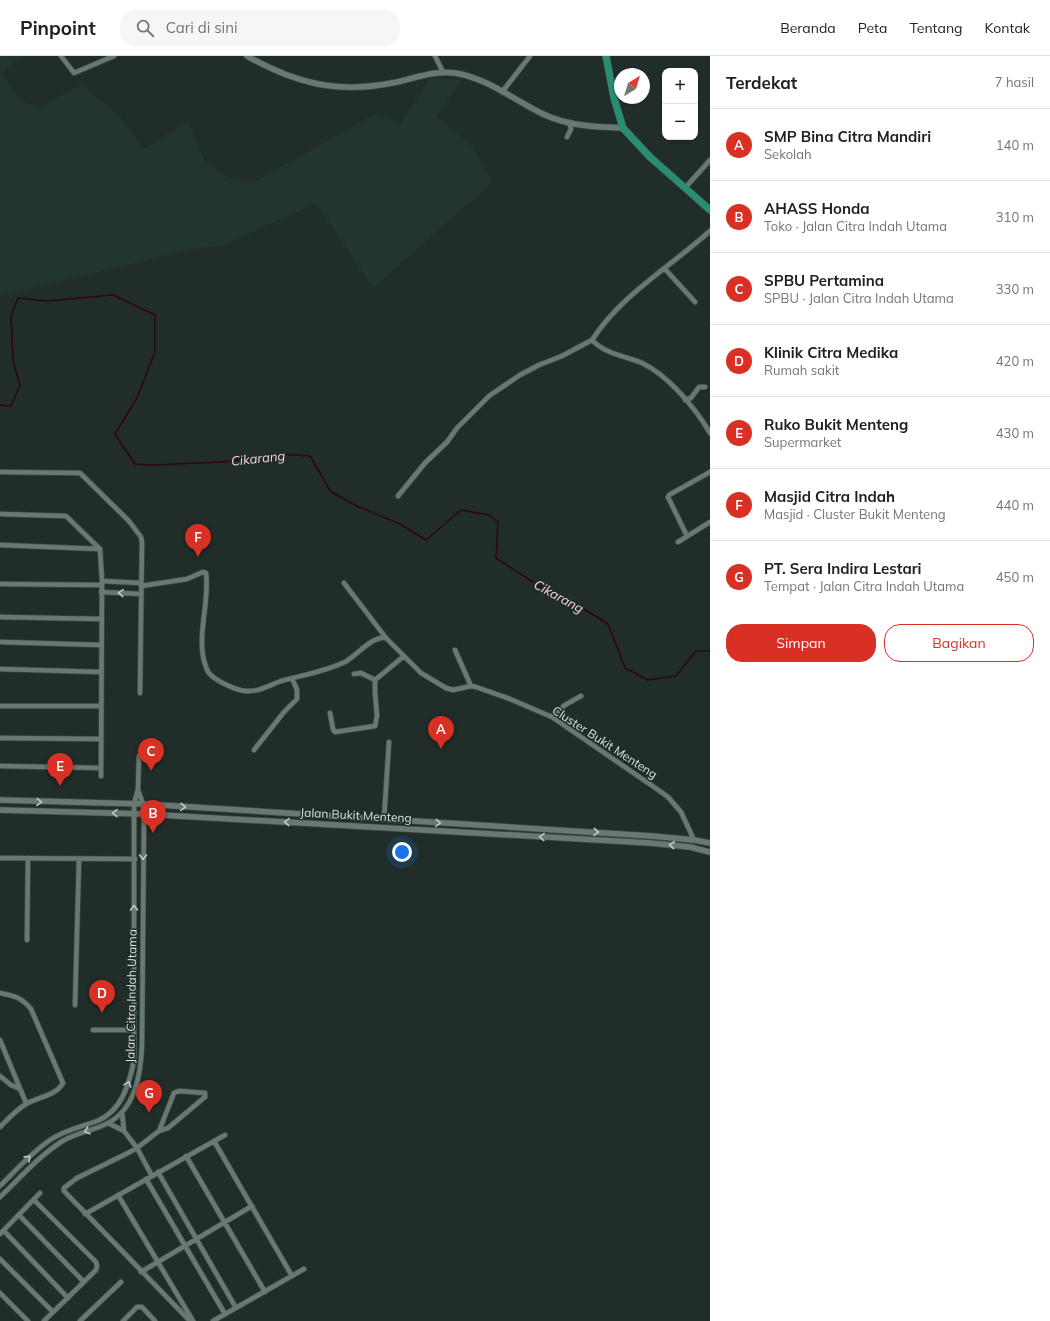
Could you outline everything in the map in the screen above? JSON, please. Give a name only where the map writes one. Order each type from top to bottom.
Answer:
[{"type":"main road","points":[[606,56],[614,98],[623,128],[650,157],[710,210]]},
{"type":"street","points":[[60,56],[74,73],[114,56]]},
{"type":"street","points":[[247,56],[283,74],[326,86],[376,86],[443,72],[457,73],[492,86],[544,114],[584,126],[623,128]]},
{"type":"street","points":[[435,56],[443,72]]},
{"type":"street","points":[[502,92],[530,56]]},
{"type":"street","points":[[567,137],[571,129],[569,122]]},
{"type":"street","points":[[685,188],[710,160]]},
{"type":"street","points":[[398,496],[425,463],[447,442],[457,428],[489,396],[526,372],[573,351],[592,340],[600,328],[626,301],[710,231]]},
{"type":"street","points":[[664,269],[694,302]]},
{"type":"street","points":[[592,340],[602,349],[633,359],[650,367],[667,380],[691,406],[710,433]]},
{"type":"street","points":[[685,400],[691,398],[699,387],[705,387]]},
{"type":"street","points":[[704,424],[710,420]]},
{"type":"street","points":[[0,472],[82,474],[129,521],[141,537],[142,594],[140,694]]},
{"type":"street","points":[[687,536],[668,497],[669,495],[710,472]]},
{"type":"street","points":[[0,514],[66,516],[70,518],[100,550],[102,592],[101,776]]},
{"type":"street","points":[[678,542],[710,522]]},
{"type":"street","points":[[0,545],[100,550]]},
{"type":"street","points":[[0,584],[101,583],[141,585],[187,580],[204,572],[207,575],[202,643],[205,663],[209,673],[233,688],[246,692],[262,689],[292,678],[319,673],[346,661],[377,638],[386,638]]},
{"type":"street","name":"Cluster Bukit Menteng","points":[[344,583],[386,638],[421,673],[449,690],[471,686],[510,699],[552,717],[668,797],[684,816],[694,840]]},
{"type":"street","points":[[102,592],[142,594]]},
{"type":"street","points":[[0,617],[101,619]]},
{"type":"street","points":[[0,642],[101,645]]},
{"type":"street","points":[[455,650],[471,686]]},
{"type":"street","points":[[330,713],[335,732],[375,726],[377,716],[375,692],[376,680],[404,656]]},
{"type":"street","points":[[0,669],[101,672]]},
{"type":"street","points":[[354,674],[361,673],[376,680]]},
{"type":"street","points":[[254,750],[284,712],[297,699],[297,690],[292,678]]},
{"type":"street","points":[[552,717],[565,705],[581,696]]},
{"type":"street","points":[[0,706],[101,706]]},
{"type":"street","points":[[0,738],[101,739]]},
{"type":"street","points":[[384,819],[389,742]]},
{"type":"street","points":[[0,1186],[38,1149],[51,1140],[70,1129],[99,1120],[108,1114],[117,1106],[125,1094],[129,1084],[134,1061],[134,804],[138,789],[139,756]]},
{"type":"street","points":[[0,766],[101,768]]},
{"type":"street","name":"Jalan Citra Indah Utama","points":[[0,1197],[48,1151],[69,1138],[108,1123],[122,1112],[135,1090],[141,1062],[142,1044],[144,814],[143,804],[138,789]]},
{"type":"street","name":"Jalan Bukit Menteng","points":[[0,800],[143,804],[694,840],[710,843]]},
{"type":"street","name":"Jalan Bukit Menteng","points":[[0,810],[134,813],[650,843],[690,847],[710,852]]},
{"type":"street","points":[[0,858],[135,859]]},
{"type":"street","points":[[27,940],[28,858]]},
{"type":"street","points":[[75,1005],[79,859]]},
{"type":"street","points":[[0,993],[14,996],[24,1002],[30,1009],[63,1081],[61,1087],[57,1091],[26,1103],[0,1127]]},
{"type":"street","points":[[93,1030],[134,1030]]},
{"type":"street","points":[[0,1040],[26,1103]]},
{"type":"street","points":[[0,1076],[11,1085],[20,1089]]},
{"type":"street","points":[[159,1131],[174,1093],[179,1091],[205,1093],[205,1097],[168,1128],[159,1131],[137,1148],[77,1178],[64,1188],[64,1191],[190,1321]]},
{"type":"street","points":[[122,1112],[124,1131]]},
{"type":"street","points":[[108,1123],[124,1131],[137,1148],[152,1176]]},
{"type":"street","points":[[85,1214],[225,1135]]},
{"type":"street","points":[[214,1141],[292,1276]]},
{"type":"street","points":[[186,1156],[265,1292]]},
{"type":"street","points":[[158,1172],[236,1308]]},
{"type":"street","points":[[146,1179],[225,1314]]},
{"type":"street","points":[[40,1193],[2,1233],[68,1298]]},
{"type":"street","points":[[118,1195],[193,1321]]},
{"type":"street","points":[[34,1200],[96,1262],[98,1266],[96,1270],[44,1321]]},
{"type":"street","points":[[142,1272],[252,1206]]},
{"type":"street","points":[[19,1215],[84,1282]]},
{"type":"street","points":[[0,1259],[53,1312]]},
{"type":"street","points":[[213,1321],[304,1269]]},
{"type":"street","points":[[80,1321],[121,1282]]},
{"type":"street","points":[[0,1292],[28,1321]]},
{"type":"street","points":[[124,1321],[139,1306],[142,1307],[155,1321]]},
{"type":"shaded area","points":[[0,56],[22,56],[2,73],[22,102],[41,106],[81,84],[120,117],[144,149],[188,121],[205,162],[233,180],[252,183],[373,115],[401,122],[431,78],[462,80],[436,116],[471,145],[493,182],[373,288],[316,203],[225,245],[192,249],[0,296]]},
{"type":"waterway","name":"Cikarang","points":[[0,405],[11,406],[20,385],[13,361],[11,316],[18,298],[47,301],[113,295],[155,315],[155,352],[137,398],[115,434],[135,464],[152,465],[221,462],[280,454],[310,456],[331,492],[359,507],[400,524],[426,540],[461,510],[489,515],[498,522],[496,558],[536,584],[578,605],[608,624],[625,668],[648,680],[676,676],[696,651],[710,651]]},
{"type":"place","name":"Masjid Citra Indah","points":[[198,557]]},
{"type":"place","name":"SMP Bina Citra Mandiri","points":[[441,749]]},
{"type":"place","name":"SPBU Pertamina","points":[[151,771]]},
{"type":"place","name":"Ruko Bukit Menteng","points":[[60,786]]},
{"type":"place","name":"AHASS Honda","points":[[153,833]]},
{"type":"place","name":"Klinik Citra Medika","points":[[102,1013]]},
{"type":"place","name":"PT. Sera Indira Lestari","points":[[149,1113]]}]
